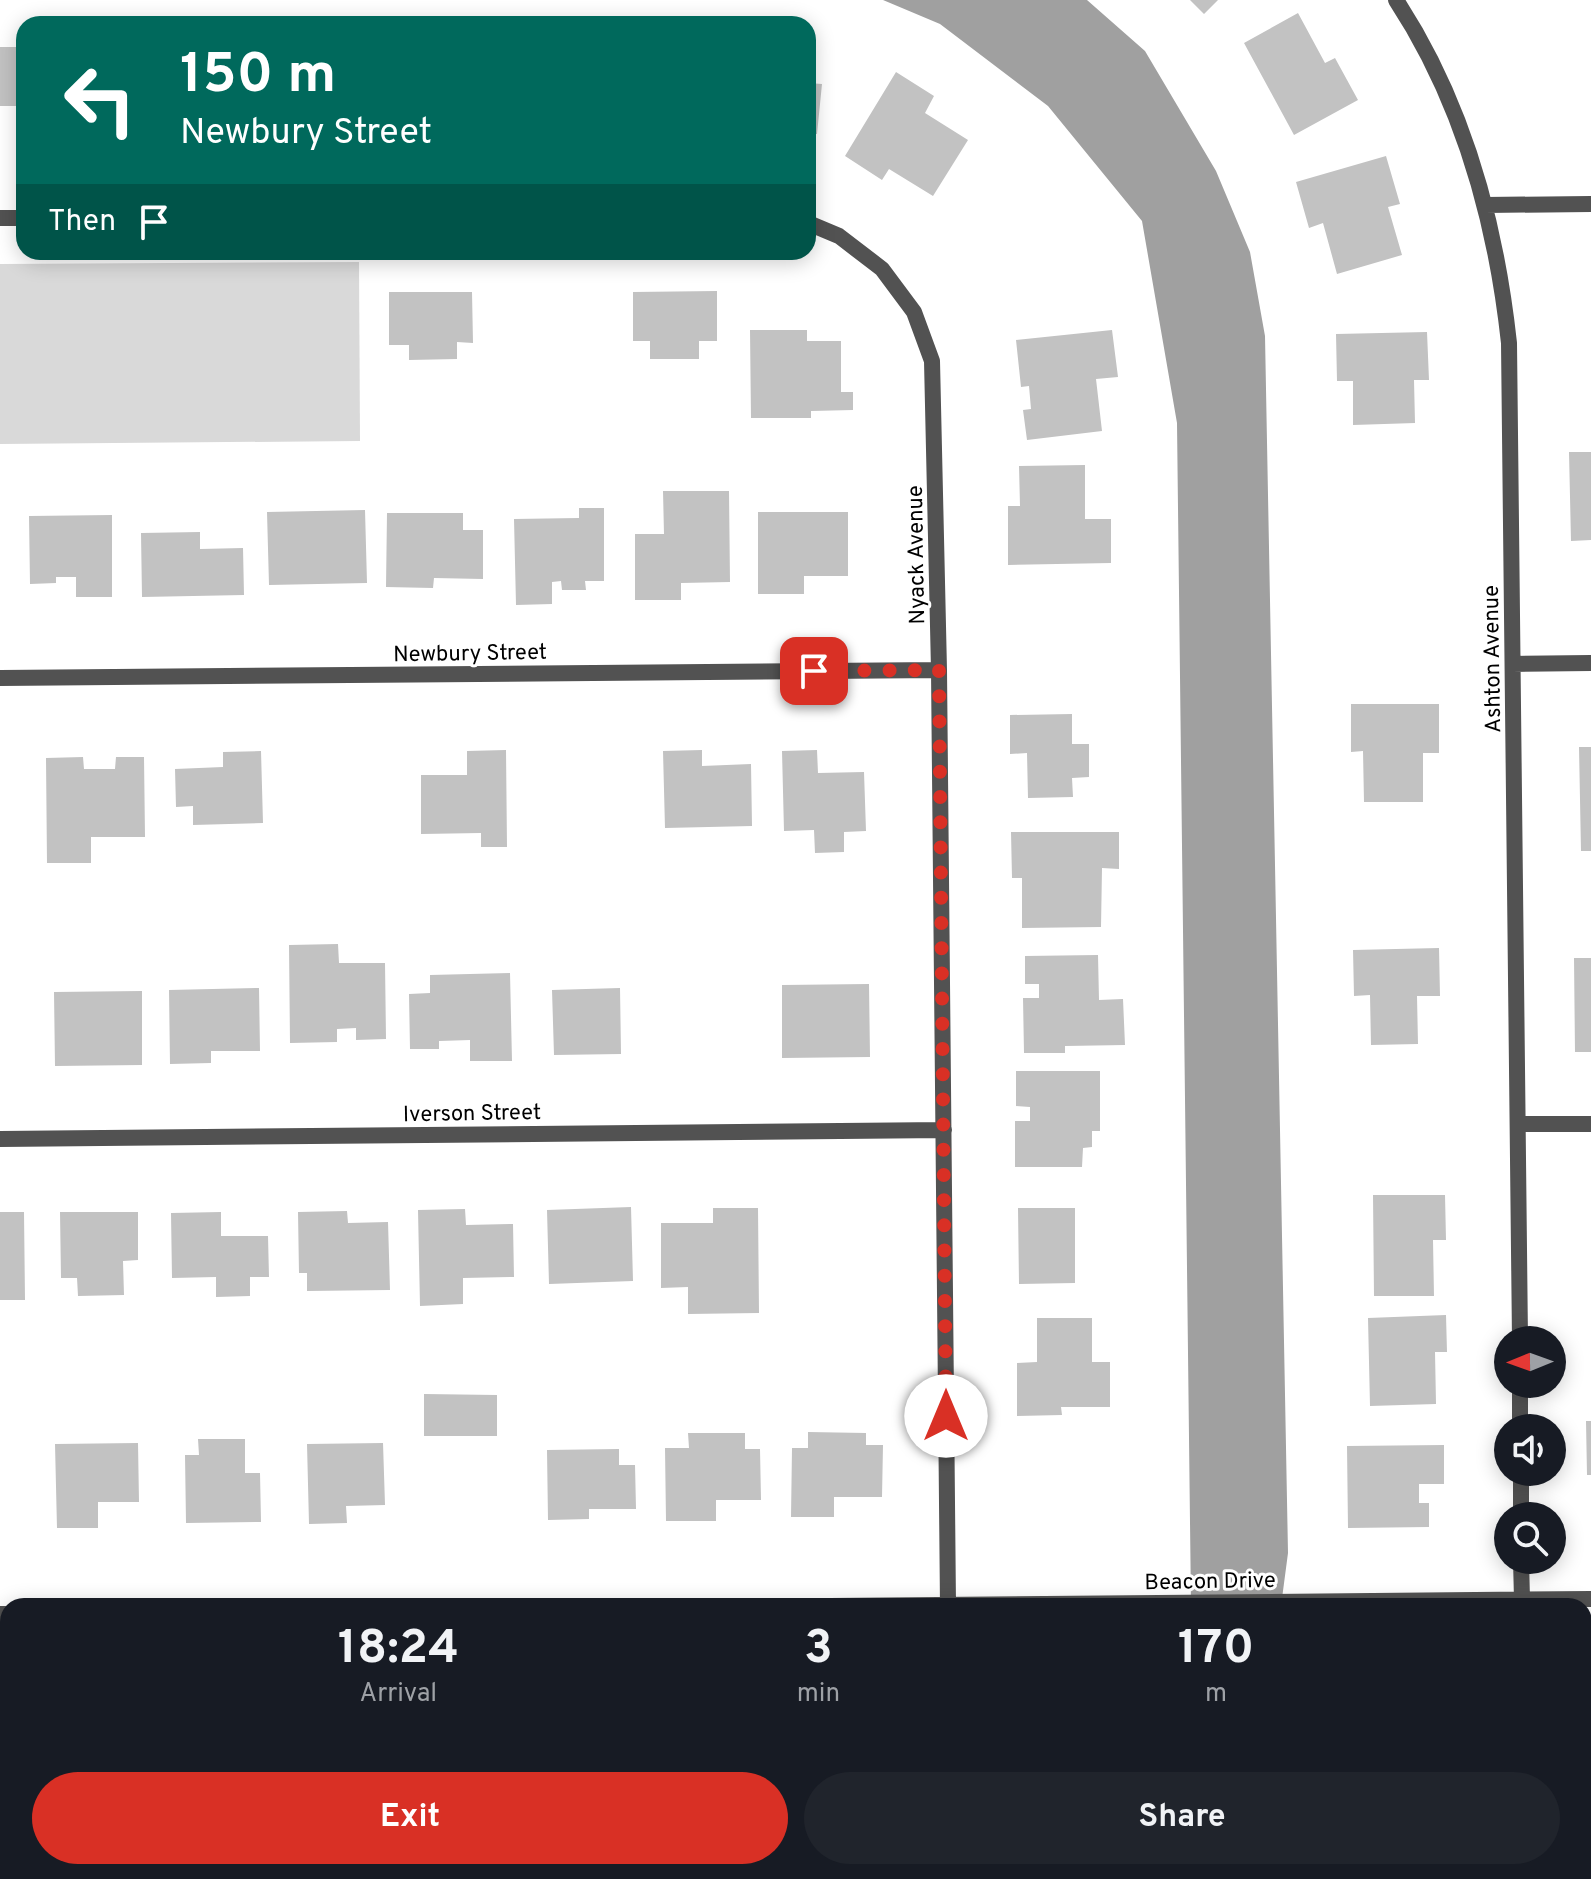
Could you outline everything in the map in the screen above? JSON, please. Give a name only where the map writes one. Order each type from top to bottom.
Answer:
[{"type":"street","name":"Ashton Avenue","points":[[1396,0],[1450,104],[1485,205],[1503,290],[1509,343],[1520,1326]]},
{"type":"street","points":[[1485,205],[1591,204]]},
{"type":"street","name":"Nyack Avenue","points":[[816,226],[839,236],[882,269],[914,312],[932,361],[939,670],[948,1598]]},
{"type":"street","points":[[1513,664],[1591,663]]},
{"type":"street","name":"Newbury Street","points":[[0,678],[939,670]]},
{"type":"street","points":[[1518,1124],[1591,1124]]},
{"type":"street","name":"Iverson Street","points":[[0,1139],[944,1130]]},
{"type":"street","points":[[1521,1574],[1522,1598]]},
{"type":"shaded area","points":[[883,0],[1087,0],[1145,51],[1216,171],[1250,252],[1265,336],[1288,1553],[1282,1598],[1191,1598],[1177,423],[1142,221],[1048,106],[940,24]]},
{"type":"shaded area","points":[[359,262],[360,441],[0,444],[0,264]]},
{"type":"building","points":[[1190,0],[1218,0],[1204,14]]},
{"type":"building","points":[[1298,13],[1325,63],[1335,58],[1358,100],[1294,135],[1244,43]]},
{"type":"building","points":[[0,47],[16,47],[16,106],[0,106]]},
{"type":"building","points":[[896,72],[934,96],[925,113],[968,140],[933,196],[889,169],[882,180],[845,156]]},
{"type":"building","points":[[816,84],[822,84],[816,134]]},
{"type":"building","points":[[1386,156],[1400,204],[1388,207],[1402,255],[1337,274],[1323,223],[1309,228],[1296,182]]},
{"type":"building","points":[[717,291],[717,341],[699,341],[699,359],[650,359],[650,341],[633,341],[633,292]]},
{"type":"building","points":[[389,292],[472,292],[473,343],[457,342],[457,359],[409,360],[409,345],[389,345]]},
{"type":"building","points":[[750,330],[807,330],[807,341],[841,341],[841,392],[853,392],[853,410],[811,411],[811,418],[751,418]]},
{"type":"building","points":[[1112,330],[1118,377],[1096,379],[1102,431],[1027,440],[1023,410],[1031,409],[1029,386],[1021,387],[1016,340]]},
{"type":"building","points":[[1427,332],[1429,380],[1414,380],[1415,423],[1353,425],[1353,381],[1337,381],[1336,334]]},
{"type":"building","points":[[1569,452],[1591,452],[1591,540],[1571,541]]},
{"type":"building","points":[[1085,465],[1085,519],[1111,519],[1111,563],[1008,565],[1008,506],[1020,506],[1019,466]]},
{"type":"building","points":[[663,491],[729,491],[730,582],[681,583],[681,600],[635,600],[635,534],[664,534]]},
{"type":"building","points":[[579,508],[604,508],[604,581],[585,581],[586,590],[562,590],[561,581],[552,582],[552,604],[516,605],[514,519],[579,518]]},
{"type":"building","points":[[365,510],[367,583],[269,585],[267,512]]},
{"type":"building","points":[[758,512],[848,512],[848,576],[804,576],[804,594],[758,594]]},
{"type":"building","points":[[387,513],[463,513],[463,530],[483,530],[483,579],[434,578],[433,588],[386,587]]},
{"type":"building","points":[[112,515],[112,597],[76,597],[76,577],[56,577],[56,583],[30,584],[29,516]]},
{"type":"building","points":[[200,532],[200,549],[243,548],[244,595],[142,597],[141,533]]},
{"type":"building","points":[[1351,704],[1439,704],[1439,753],[1423,753],[1423,802],[1364,802],[1363,751],[1351,752]]},
{"type":"building","points":[[1072,714],[1072,744],[1089,744],[1089,777],[1072,778],[1073,797],[1028,798],[1027,753],[1010,754],[1010,715]]},
{"type":"building","points":[[1579,747],[1591,747],[1591,851],[1581,851]]},
{"type":"building","points":[[506,750],[507,847],[481,847],[481,833],[421,834],[421,775],[467,775],[467,751]]},
{"type":"building","points":[[702,750],[702,766],[751,764],[752,826],[665,828],[663,751]]},
{"type":"building","points":[[817,750],[818,773],[864,772],[866,831],[844,832],[844,852],[815,853],[814,830],[784,831],[782,751]]},
{"type":"building","points":[[261,751],[263,823],[193,825],[193,806],[176,807],[175,769],[223,767],[223,752]]},
{"type":"building","points":[[83,757],[84,769],[115,769],[116,757],[144,757],[145,837],[91,837],[91,863],[47,863],[46,758]]},
{"type":"building","points":[[1011,832],[1119,832],[1119,869],[1102,868],[1101,927],[1022,928],[1022,878],[1012,878]]},
{"type":"building","points":[[338,944],[339,963],[385,963],[386,1039],[356,1040],[356,1028],[337,1029],[337,1042],[290,1043],[289,945]]},
{"type":"building","points":[[1439,948],[1440,996],[1417,996],[1418,1044],[1371,1045],[1370,995],[1354,996],[1353,950]]},
{"type":"building","points":[[1098,955],[1099,1000],[1123,999],[1125,1045],[1065,1046],[1065,1053],[1024,1053],[1023,998],[1039,998],[1039,984],[1025,984],[1025,956]]},
{"type":"building","points":[[1574,958],[1591,958],[1591,1052],[1575,1052]]},
{"type":"building","points":[[510,973],[512,1061],[470,1061],[470,1040],[439,1041],[439,1049],[410,1049],[409,994],[430,993],[430,975]]},
{"type":"building","points":[[869,984],[870,1057],[782,1058],[782,985]]},
{"type":"building","points":[[259,988],[260,1051],[211,1051],[211,1063],[170,1064],[169,990]]},
{"type":"building","points":[[620,988],[621,1054],[554,1055],[552,990]]},
{"type":"building","points":[[142,991],[142,1065],[55,1066],[54,992]]},
{"type":"building","points":[[1016,1071],[1100,1071],[1100,1131],[1092,1131],[1092,1147],[1083,1148],[1082,1167],[1015,1167],[1015,1121],[1030,1121],[1030,1107],[1016,1106]]},
{"type":"building","points":[[1373,1195],[1445,1195],[1446,1240],[1433,1240],[1434,1296],[1374,1296]]},
{"type":"building","points":[[631,1207],[633,1281],[549,1284],[547,1210]]},
{"type":"building","points":[[713,1208],[758,1208],[759,1313],[688,1314],[688,1287],[661,1288],[661,1223],[713,1223]]},
{"type":"building","points":[[1018,1208],[1075,1208],[1075,1283],[1019,1284]]},
{"type":"building","points":[[465,1209],[466,1225],[513,1224],[514,1277],[463,1278],[463,1304],[420,1306],[418,1210]]},
{"type":"building","points":[[347,1211],[348,1223],[388,1222],[390,1290],[307,1291],[307,1273],[299,1273],[298,1212]]},
{"type":"building","points":[[0,1212],[24,1212],[25,1300],[0,1300]]},
{"type":"building","points":[[60,1212],[138,1212],[138,1260],[123,1261],[124,1295],[78,1296],[77,1278],[61,1278]]},
{"type":"building","points":[[221,1212],[221,1236],[268,1236],[269,1277],[250,1277],[250,1296],[216,1297],[216,1277],[172,1278],[171,1213]]},
{"type":"building","points":[[1446,1315],[1447,1352],[1435,1352],[1436,1404],[1370,1406],[1368,1318]]},
{"type":"building","points":[[1037,1318],[1092,1318],[1092,1362],[1110,1362],[1110,1407],[1061,1407],[1062,1415],[1017,1416],[1017,1363],[1037,1362]]},
{"type":"building","points":[[424,1394],[497,1395],[497,1436],[424,1436]]},
{"type":"building","points":[[1586,1421],[1591,1421],[1591,1475],[1587,1475]]},
{"type":"building","points":[[808,1432],[866,1433],[866,1445],[883,1445],[882,1497],[834,1497],[834,1517],[791,1517],[792,1448],[808,1448]]},
{"type":"building","points":[[688,1433],[745,1433],[745,1449],[760,1449],[761,1500],[716,1500],[716,1521],[666,1521],[665,1448],[689,1448]]},
{"type":"building","points":[[198,1439],[245,1439],[245,1473],[260,1473],[261,1522],[186,1523],[185,1455],[199,1455]]},
{"type":"building","points":[[138,1443],[139,1502],[98,1502],[98,1528],[57,1528],[55,1444]]},
{"type":"building","points":[[383,1443],[385,1505],[346,1506],[347,1523],[309,1524],[307,1444]]},
{"type":"building","points":[[1444,1445],[1444,1484],[1419,1484],[1419,1503],[1429,1503],[1429,1527],[1348,1528],[1347,1446]]},
{"type":"building","points":[[619,1449],[619,1465],[635,1465],[636,1509],[589,1509],[589,1519],[548,1520],[547,1450]]},
{"type":"route","points":[[814,671],[939,670],[946,1416]]}]
